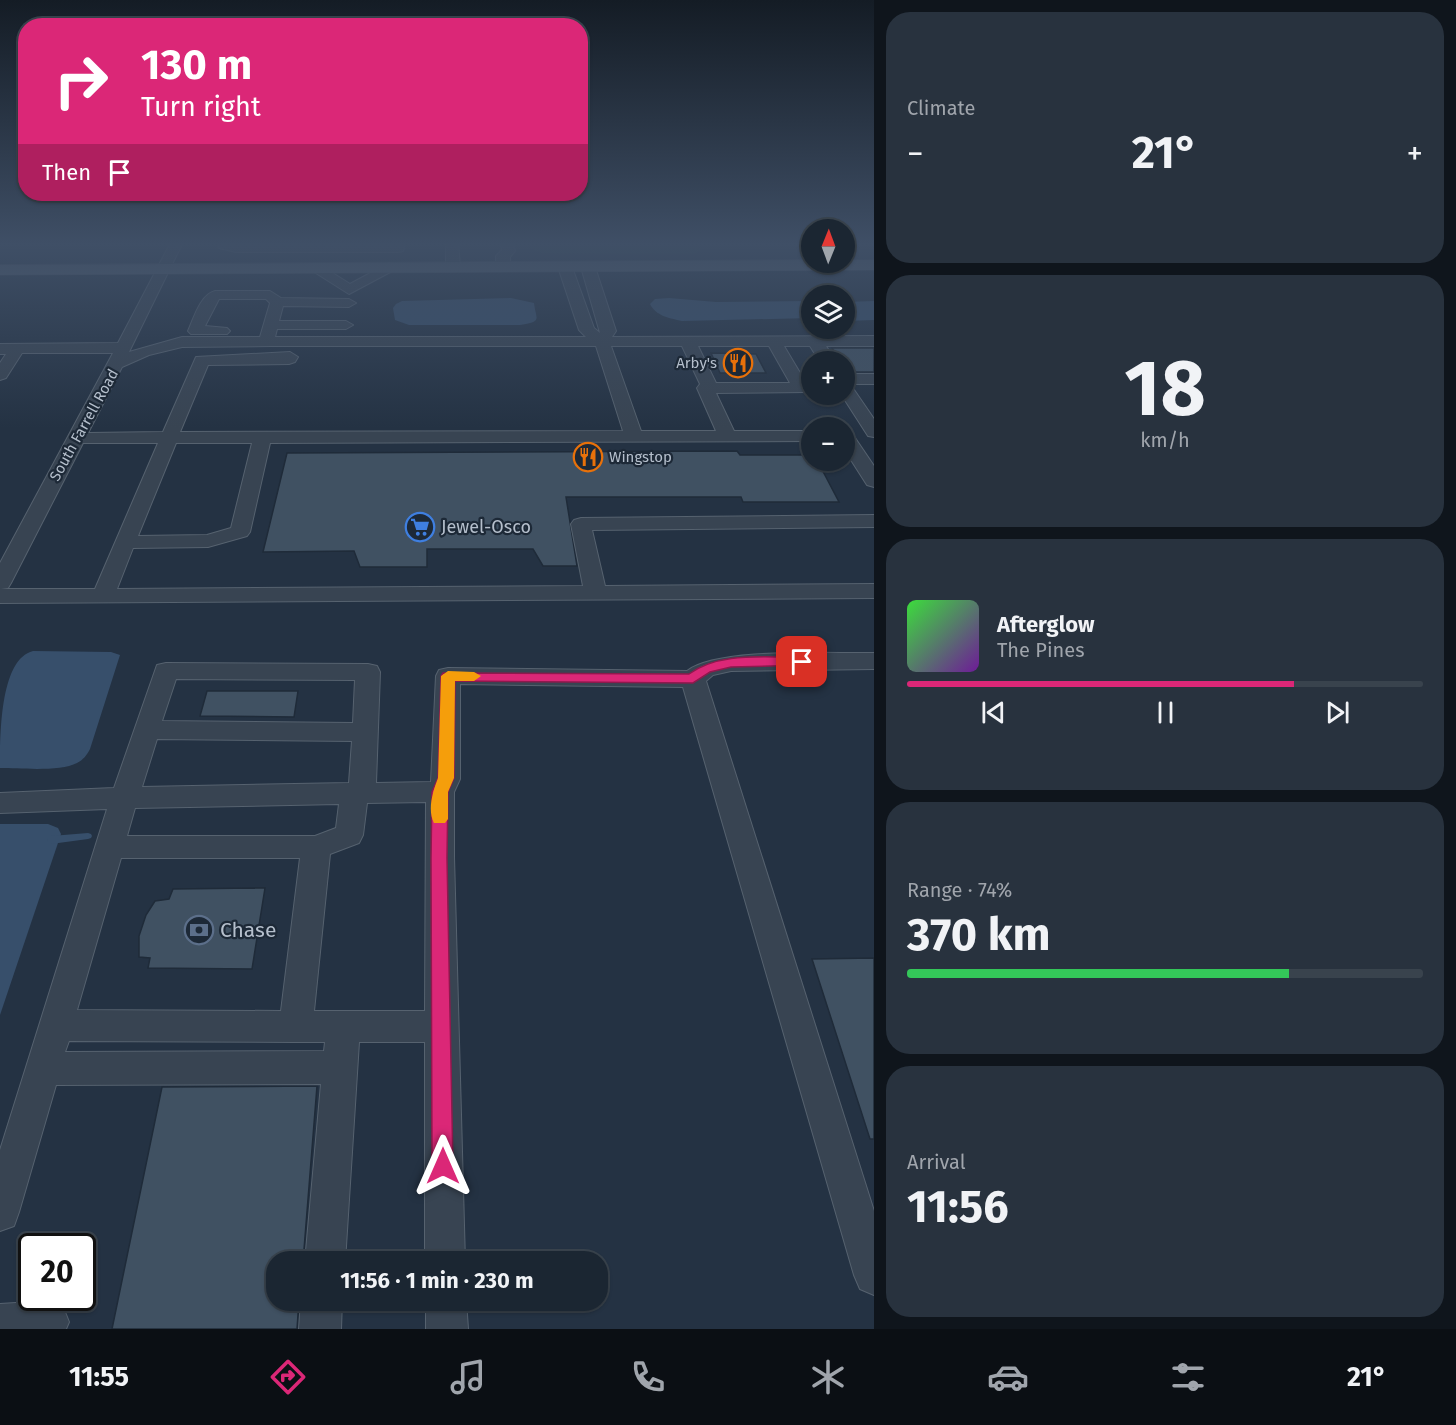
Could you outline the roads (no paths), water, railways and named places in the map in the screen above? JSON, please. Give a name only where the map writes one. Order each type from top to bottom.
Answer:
[{"type":"street","name":"South Farrell Road","points":[[0,583],[121,355],[150,329],[156,304]]},
{"type":"street","points":[[208,304],[196,331],[269,333],[294,343],[874,341]]},
{"type":"street","points":[[269,333],[276,304]]},
{"type":"street","points":[[344,344],[348,304]]},
{"type":"street","points":[[578,304],[587,330],[602,342],[634,436]]},
{"type":"street","points":[[600,304],[608,331],[602,342]]},
{"type":"street","points":[[0,349],[121,355],[182,342],[346,325]]},
{"type":"street","points":[[150,329],[182,342]]},
{"type":"street","points":[[728,436],[705,388],[801,388],[774,341]]},
{"type":"street","points":[[815,341],[821,351]]},
{"type":"street","points":[[688,342],[710,388]]},
{"type":"street","points":[[103,595],[202,360],[289,360],[294,343]]},
{"type":"street","points":[[2,370],[17,349]]},
{"type":"street","points":[[855,379],[874,379]]},
{"type":"street","points":[[855,404],[874,434],[855,435]]},
{"type":"street","points":[[75,438],[801,436]]},
{"type":"street","points":[[125,542],[208,541],[240,532],[262,438]]},
{"type":"street","points":[[855,452],[874,481]]},
{"type":"street","points":[[595,592],[581,524],[874,521]]},
{"type":"street","points":[[0,596],[874,591]]},
{"type":"street","points":[[445,1251],[440,792],[446,778],[448,676],[693,679],[705,669],[731,663],[874,661]]},
{"type":"street","points":[[0,1212],[124,798],[166,671],[368,672],[365,732],[358,793],[349,835],[316,847],[110,847]]},
{"type":"street","points":[[693,679],[874,1275]]},
{"type":"street","points":[[147,730],[365,732]]},
{"type":"street","points":[[0,803],[198,795],[440,792]]},
{"type":"street","points":[[296,1027],[316,847]]},
{"type":"street","points":[[57,1025],[441,1027]]},
{"type":"street","points":[[326,1251],[343,1027]]},
{"type":"street","points":[[41,1076],[340,1067]]},
{"type":"street","points":[[320,1329],[321,1311]]},
{"type":"street","points":[[446,1311],[447,1329]]},
{"type":"street","points":[[0,1324],[48,1322]]},
{"type":"water","points":[[396,304],[534,304],[537,316],[535,321],[520,325],[409,325],[395,320],[393,308]]},
{"type":"water","points":[[650,304],[801,304],[801,318],[682,321],[659,314]]},
{"type":"water","points":[[855,304],[874,304],[874,320],[855,321]]},
{"type":"water","points":[[33,651],[111,652],[120,655],[90,749],[83,759],[61,768],[0,768],[2,719],[8,683],[14,668],[22,657]]},
{"type":"water","points":[[0,824],[48,824],[58,828],[61,834],[0,1015]]},
{"type":"waterway","points":[[51,840],[88,836]]},
{"type":"place","name":"Arby's","points":[[738,363]]},
{"type":"place","name":"Wingstop","points":[[588,457]]},
{"type":"place","name":"Jewel-Osco","points":[[420,527]]},
{"type":"place","name":"Chase","points":[[199,930]]}]
